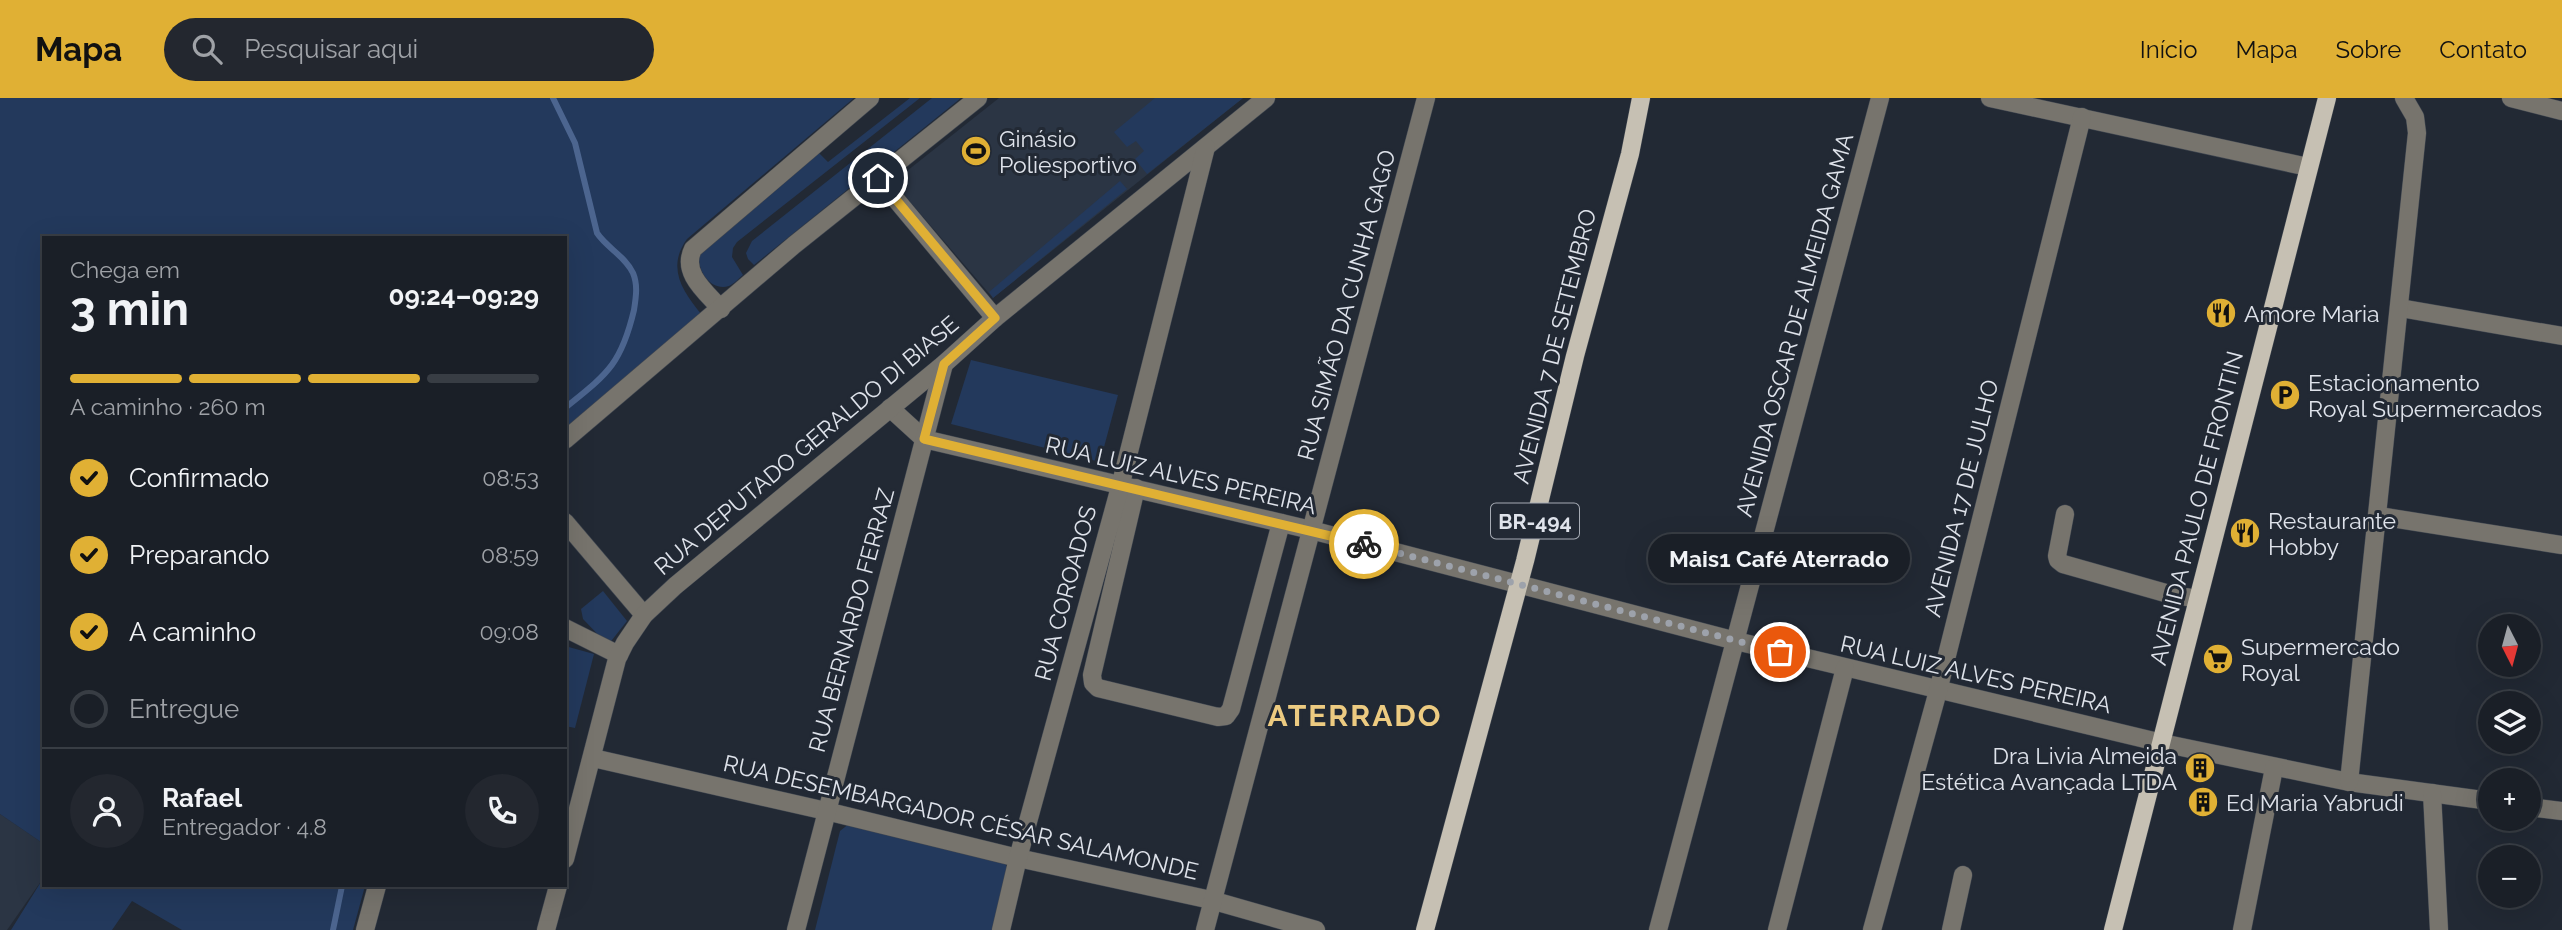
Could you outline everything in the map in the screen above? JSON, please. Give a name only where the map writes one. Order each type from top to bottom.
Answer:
[{"type":"main road","name":"AVENIDA PAULO DE FRONTIN","points":[[2113,930],[2327,98]]},
{"type":"main road","name":"AVENIDA 7 DE SETEMBRO","points":[[1425,930],[1519,585],[1640,104]]},
{"type":"street","points":[[721,309],[691,271],[689,259],[693,248],[870,98]]},
{"type":"street","points":[[567,438],[878,178],[978,98]]},
{"type":"street","name":"RUA DEPUTADO GERALDO DI BIASE","points":[[567,852],[619,655],[644,615],[695,569],[944,364],[995,318],[1266,98]]},
{"type":"street","name":"RUA SIMÃO DA CUNHA GAGO","points":[[1205,930],[1426,98]]},
{"type":"street","name":"AVENIDA OSCAR DE ALMEIDA GAMA","points":[[1658,930],[1880,98]]},
{"type":"street","points":[[1990,98],[2308,167]]},
{"type":"street","points":[[2349,782],[2379,516],[2417,133],[2415,117],[2404,98]]},
{"type":"street","points":[[2511,98],[2562,111]]},
{"type":"street","name":"AVENIDA 17 DE JULHO","points":[[1872,930],[1938,691],[2082,117]]},
{"type":"street","name":"RUA COROADOS","points":[[1001,930],[1018,858],[1128,487],[1206,147]]},
{"type":"street","points":[[878,178],[995,318]]},
{"type":"street","points":[[2400,308],[2562,336]]},
{"type":"street","name":"RUA BERNARDO FERRAZ","points":[[796,930],[944,364]]},
{"type":"street","points":[[890,408],[924,439]]},
{"type":"street","name":"RUA LUIZ ALVES PEREIRA","points":[[924,439],[1311,530],[1938,691],[2274,768],[2349,782],[2478,800]]},
{"type":"street","points":[[1128,487],[1092,675],[1093,683],[1098,688],[1218,718],[1226,716],[1231,709],[1281,523]]},
{"type":"street","points":[[2065,514],[2058,561],[2169,594],[2198,599]]},
{"type":"street","points":[[2379,516],[2562,545]]},
{"type":"street","points":[[567,524],[644,615]]},
{"type":"street","points":[[567,629],[619,655]]},
{"type":"street","points":[[1777,930],[1845,668]]},
{"type":"street","name":"RUA DESEMBARGADOR CÉSAR SALAMONDE","points":[[593,758],[1018,858],[1211,900],[1316,930]]},
{"type":"street","points":[[2242,930],[2274,768]]},
{"type":"street","points":[[2432,793],[2439,930]]},
{"type":"street","points":[[2541,808],[2562,811]]},
{"type":"street","points":[[1951,930],[1963,875]]},
{"type":"street","points":[[365,930],[377,887]]},
{"type":"street","points":[[546,930],[558,887]]},
{"type":"shaded area","points":[[0,98],[854,98],[687,239],[678,260],[678,270],[683,288],[702,315],[567,427],[567,236],[42,236],[42,843],[0,814]]},
{"type":"shaded area","points":[[910,98],[920,98],[737,242],[732,257],[743,275],[729,286],[722,287],[710,282],[700,265],[700,252],[816,150],[828,162]]},
{"type":"shaded area","points":[[932,98],[961,98],[754,265],[748,259],[746,253],[752,241]]},
{"type":"shaded area","points":[[999,98],[1243,98],[993,298],[893,182]]},
{"type":"shaded area","points":[[1155,98],[1243,98],[1147,174],[1135,159],[1144,151],[1136,141],[1127,147],[1114,132]]},
{"type":"shaded area","points":[[1120,181],[1127,189],[993,298],[989,292]]},
{"type":"shaded area","points":[[971,360],[1118,395],[1100,462],[951,424]]},
{"type":"shaded area","points":[[603,591],[627,621],[608,645],[583,619],[581,609]]},
{"type":"shaded area","points":[[567,647],[594,654],[575,728],[567,726]]},
{"type":"shaded area","points":[[0,814],[42,843],[42,880],[7,930],[0,930]]},
{"type":"shaded area","points":[[850,823],[1005,860],[1007,871],[992,930],[815,930],[840,831]]},
{"type":"shaded area","points":[[42,880],[42,887],[365,887],[353,930],[182,930],[132,901],[112,930],[11,930]]},
{"type":"waterway","points":[[553,98],[575,143],[597,233],[630,267],[636,287],[634,310],[618,356],[602,377],[567,406]]},
{"type":"waterway","points":[[333,930],[342,887]]},
{"type":"way so far","points":[[1364,544],[1780,652]]},
{"type":"place","name":"Ginásio Poliesportivo","points":[[976,151]]},
{"type":"place","name":"Amore Maria","points":[[2221,313]]},
{"type":"place","name":"Estacionamento Royal Supermercados","points":[[2285,395]]},
{"type":"place","name":"Restaurante Hobby","points":[[2245,533]]},
{"type":"place","name":"Mais1 Café Aterrado","points":[[1780,652]]},
{"type":"place","name":"Supermercado Royal","points":[[2218,659]]},
{"type":"place","name":"Dra Livia Almeida Estética Avançada LTDA","points":[[2200,768]]},
{"type":"place","name":"Ed Maria Yabrudi","points":[[2203,802]]},
{"type":"district","name":"ATERRADO","points":[[1355,715]]},
{"type":"route","points":[[878,178],[995,318],[944,364],[924,439],[1364,544]]}]
